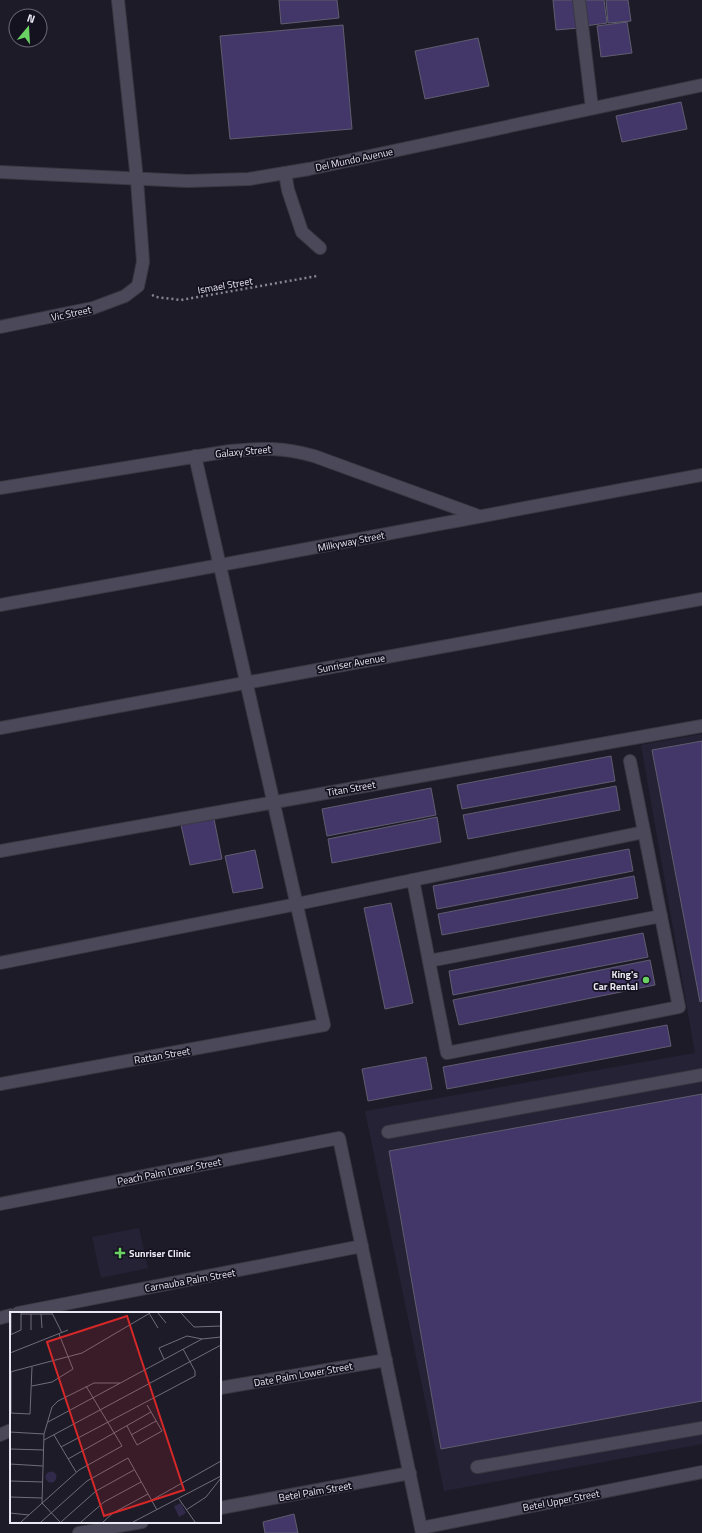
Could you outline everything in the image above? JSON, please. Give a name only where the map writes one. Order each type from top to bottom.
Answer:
[{"type":"street","points":[[118,0],[137,180],[143,262],[138,286]]},
{"type":"street","points":[[579,0],[592,108]]},
{"type":"street","name":"Del Mundo Avenue","points":[[0,172],[137,180],[223,180],[285,174],[702,84]]},
{"type":"street","points":[[285,174],[288,190],[302,232],[320,248]]},
{"type":"street","name":"Vic Street","points":[[0,327],[93,308],[125,296],[138,286]]},
{"type":"street","name":"Galaxy Street","points":[[0,488],[195,456],[264,448],[290,449],[314,456],[477,516]]},
{"type":"street","points":[[195,456],[297,904]]},
{"type":"street","name":"Milkyway Street","points":[[0,605],[221,566],[477,516],[702,475]]},
{"type":"street","name":"Sunriser Avenue","points":[[0,728],[702,599]]},
{"type":"street","name":"Titan Street","points":[[0,851],[702,726]]},
{"type":"street","points":[[413,880],[447,1053],[679,1007],[630,761]]},
{"type":"street","points":[[0,963],[297,904],[644,832]]},
{"type":"street","name":"Rattan Street","points":[[0,1084],[324,1025],[297,904]]},
{"type":"street","points":[[429,961],[661,916]]},
{"type":"street","points":[[388,1132],[702,1075]]},
{"type":"street","name":"Peach Palm Lower Street","points":[[0,1204],[339,1138],[362,1246]]},
{"type":"street","points":[[362,1246],[421,1531]]},
{"type":"street","name":"Carnauba Palm Street","points":[[23,1312],[362,1246]]},
{"type":"street","points":[[0,1318],[10,1315]]},
{"type":"street","name":"Date Palm Lower Street","points":[[221,1388],[386,1360]]},
{"type":"street","points":[[477,1467],[702,1428]]},
{"type":"street","points":[[0,1435],[10,1430]]},
{"type":"street","name":"Betel Upper Street","points":[[421,1531],[702,1472]]},
{"type":"street","name":"Betel Palm Street","points":[[221,1508],[410,1473]]},
{"type":"street","points":[[79,1533],[136,1523]]},
{"type":"path","name":"Ismael Street","points":[[138,286],[156,297],[181,300],[317,276]]},
{"type":"shaded area","points":[[702,734],[702,1444],[444,1491],[365,1111],[695,1053],[641,745]]},
{"type":"shaded area","name":"Sunriser Clinic","points":[[139,1228],[148,1268],[101,1278],[92,1237]]},
{"type":"building","points":[[279,0],[337,0],[339,18],[281,24]]},
{"type":"building","points":[[553,0],[575,0],[579,28],[556,30]]},
{"type":"building","points":[[582,0],[604,0],[607,23],[585,26]]},
{"type":"building","points":[[606,0],[628,0],[631,21],[608,23]]},
{"type":"building","points":[[627,22],[632,53],[601,57],[597,26]]},
{"type":"building","points":[[343,25],[352,129],[230,139],[220,36]]},
{"type":"building","points":[[478,38],[489,86],[425,99],[415,51]]},
{"type":"building","points":[[681,102],[687,129],[622,142],[616,116]]},
{"type":"building","points":[[702,741],[702,1001],[700,1002],[652,750]]},
{"type":"building","points":[[611,756],[615,781],[462,809],[457,785]]},
{"type":"building","points":[[616,786],[620,810],[468,839],[463,815]]},
{"type":"building","points":[[431,788],[436,815],[327,836],[322,809]]},
{"type":"building","points":[[437,817],[441,842],[332,863],[328,839]]},
{"type":"building","points":[[214,819],[222,859],[190,865],[181,825]]},
{"type":"building","points":[[629,849],[633,871],[437,909],[433,886]]},
{"type":"building","points":[[255,850],[263,888],[233,893],[225,856]]},
{"type":"building","points":[[634,876],[638,898],[442,935],[438,914]]},
{"type":"building","points":[[391,903],[413,1003],[385,1009],[364,908]]},
{"type":"building","points":[[643,933],[648,957],[453,995],[449,971]]},
{"type":"building","points":[[650,960],[655,985],[459,1025],[453,1000]]},
{"type":"building","points":[[667,1025],[671,1046],[447,1089],[443,1067]]},
{"type":"building","points":[[426,1057],[432,1089],[368,1101],[362,1069]]},
{"type":"building","points":[[702,1094],[702,1401],[441,1449],[389,1151]]},
{"type":"building","points":[[294,1514],[298,1533],[265,1533],[263,1522]]},
{"type":"place","name":"King's Car Rental","points":[[646,980]]},
{"type":"place","name":"Sunriser Clinic","points":[[120,1253]]}]
